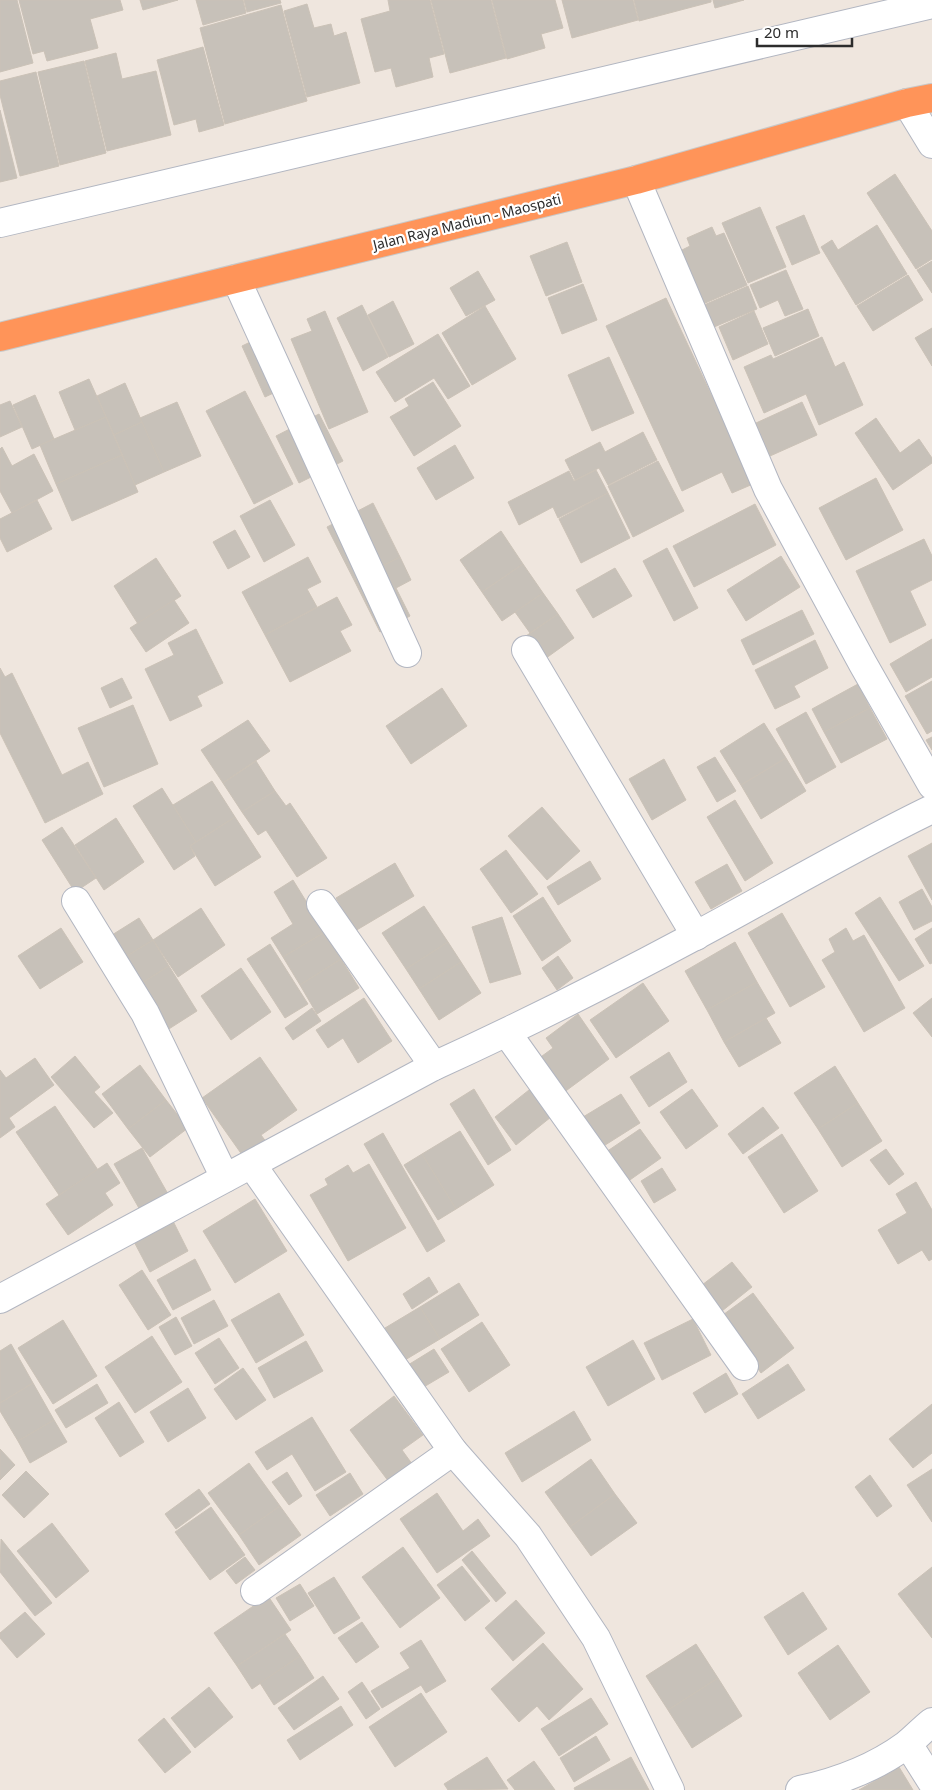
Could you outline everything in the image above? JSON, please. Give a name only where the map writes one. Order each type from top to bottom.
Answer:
[{"type":"highway","name":"Jalan Raya Madiun - Maospati","points":[[0,337],[636,180],[920,101]]},
{"type":"street","points":[[0,223],[932,4]]},
{"type":"street","points":[[920,101],[932,144]]},
{"type":"street","points":[[636,180],[768,489],[863,664],[932,785]]},
{"type":"street","points":[[236,279],[407,653]]},
{"type":"street","points":[[526,650],[696,936]]},
{"type":"street","points":[[0,1300],[434,1066],[506,1033],[696,936],[878,835],[932,809]]},
{"type":"street","points":[[76,901],[146,1013],[225,1178]]},
{"type":"street","points":[[321,904],[434,1066]]},
{"type":"street","points":[[506,1033],[744,1366]]},
{"type":"street","points":[[252,1165],[453,1452],[528,1536],[596,1638],[670,1790]]},
{"type":"street","points":[[256,1591],[453,1452]]},
{"type":"street","points":[[800,1790],[852,1774],[894,1754],[932,1722]]},
{"type":"street","points":[[908,1744],[932,1782]]},
{"type":"building","points":[[0,0],[17,0],[33,63],[0,72]]},
{"type":"building","points":[[19,0],[120,0],[123,10],[90,19],[98,48],[47,61],[44,51],[33,54]]},
{"type":"building","points":[[140,0],[178,0],[143,10]]},
{"type":"building","points":[[196,0],[243,0],[246,13],[203,25]]},
{"type":"building","points":[[244,0],[280,0],[281,3],[247,12]]},
{"type":"building","points":[[388,0],[430,0],[444,54],[429,58],[433,77],[396,87],[391,68],[375,72],[361,19],[390,11]]},
{"type":"building","points":[[431,0],[491,0],[506,58],[450,73]]},
{"type":"building","points":[[492,0],[555,0],[563,28],[541,34],[545,48],[507,59]]},
{"type":"building","points":[[562,0],[633,0],[638,20],[572,38]]},
{"type":"building","points":[[634,0],[711,0],[711,2],[639,21]]},
{"type":"building","points":[[713,0],[744,0],[715,8]]},
{"type":"building","points":[[307,4],[314,28],[331,24],[334,36],[346,32],[360,83],[307,97],[284,11]]},
{"type":"building","points":[[281,5],[307,101],[225,124],[200,28]]},
{"type":"building","points":[[203,47],[224,125],[199,132],[196,119],[174,125],[157,60]]},
{"type":"building","points":[[116,53],[122,79],[156,71],[171,135],[107,151],[85,61]]},
{"type":"building","points":[[84,61],[106,153],[60,165],[38,72]]},
{"type":"building","points":[[36,72],[59,166],[20,176],[0,95],[0,81]]},
{"type":"building","points":[[0,110],[17,178],[0,182]]},
{"type":"building","points":[[895,174],[932,231],[932,259],[916,269],[867,193]]},
{"type":"building","points":[[760,207],[786,267],[748,283],[722,223]]},
{"type":"building","points":[[804,215],[820,253],[792,265],[776,227]]},
{"type":"building","points":[[877,225],[907,274],[856,305],[821,247],[832,240],[838,250]]},
{"type":"building","points":[[712,227],[716,236],[724,233],[747,285],[703,304],[680,251],[690,246],[687,238]]},
{"type":"building","points":[[567,242],[582,282],[546,296],[530,256]]},
{"type":"building","points":[[932,261],[932,293],[917,270]]},
{"type":"building","points":[[786,270],[803,309],[785,316],[778,300],[760,308],[750,285]]},
{"type":"building","points":[[478,271],[495,300],[466,316],[450,288]]},
{"type":"building","points":[[908,275],[923,300],[873,331],[857,306]]},
{"type":"building","points":[[583,284],[597,320],[562,334],[548,298]]},
{"type":"building","points":[[748,286],[757,309],[714,327],[704,305]]},
{"type":"building","points":[[666,298],[753,484],[732,493],[722,472],[682,491],[606,326]]},
{"type":"building","points":[[393,301],[414,344],[389,357],[368,315]]},
{"type":"building","points":[[362,305],[388,357],[363,371],[337,318]]},
{"type":"building","points":[[485,306],[516,359],[472,385],[442,333]]},
{"type":"building","points":[[808,309],[819,336],[775,356],[763,328]]},
{"type":"building","points":[[325,311],[368,412],[329,429],[291,339],[312,331],[307,319]]},
{"type":"building","points":[[754,311],[768,344],[733,360],[719,327]]},
{"type":"building","points":[[932,328],[932,366],[915,338]]},
{"type":"building","points":[[271,332],[295,383],[265,397],[242,346]]},
{"type":"building","points":[[438,334],[470,386],[448,399],[434,378],[395,402],[376,372]]},
{"type":"building","points":[[822,337],[835,367],[844,362],[863,405],[819,425],[806,394],[764,413],[744,367],[771,355],[773,359]]},
{"type":"building","points":[[609,357],[634,413],[592,431],[568,375]]},
{"type":"building","points":[[89,379],[106,417],[75,430],[59,392]]},
{"type":"building","points":[[433,382],[461,426],[414,456],[390,417],[409,406],[405,399]]},
{"type":"building","points":[[125,383],[142,422],[114,435],[97,396]]},
{"type":"building","points":[[245,391],[293,484],[254,504],[206,411]]},
{"type":"building","points":[[35,395],[54,439],[32,449],[13,405]]},
{"type":"building","points":[[10,401],[22,427],[0,437],[0,405]]},
{"type":"building","points":[[177,402],[201,456],[164,472],[140,418]]},
{"type":"building","points":[[802,402],[817,435],[770,456],[756,423]]},
{"type":"building","points":[[319,414],[343,461],[299,483],[276,436]]},
{"type":"building","points":[[106,417],[122,455],[56,484],[40,445]]},
{"type":"building","points":[[876,418],[900,453],[919,439],[932,458],[932,463],[893,490],[855,433]]},
{"type":"building","points":[[142,422],[164,472],[135,485],[114,435]]},
{"type":"building","points":[[643,432],[657,460],[608,485],[599,468],[575,480],[565,460],[600,442],[605,452]]},
{"type":"building","points":[[455,445],[474,478],[436,500],[417,468]]},
{"type":"building","points":[[2,447],[12,466],[34,454],[53,491],[12,513],[0,491],[0,449]]},
{"type":"building","points":[[122,455],[138,492],[72,521],[56,484]]},
{"type":"building","points":[[658,461],[684,511],[633,537],[608,486]]},
{"type":"building","points":[[596,470],[608,493],[558,518],[553,507],[519,525],[508,502],[569,471],[574,481]]},
{"type":"building","points":[[876,478],[903,530],[846,560],[819,508]]},
{"type":"building","points":[[608,493],[630,538],[581,563],[559,519]]},
{"type":"building","points":[[37,500],[52,529],[7,552],[0,538],[0,519]]},
{"type":"building","points":[[270,500],[295,545],[264,562],[240,516]]},
{"type":"building","points":[[373,503],[400,557],[354,580],[327,527]]},
{"type":"building","points":[[755,504],[776,545],[694,587],[673,546]]},
{"type":"building","points":[[235,530],[250,557],[228,569],[213,542]]},
{"type":"building","points":[[501,531],[523,564],[482,592],[460,560]]},
{"type":"building","points":[[924,539],[932,556],[932,580],[910,591],[926,625],[890,643],[856,571]]},
{"type":"building","points":[[667,548],[698,608],[674,621],[643,561]]},
{"type":"building","points":[[781,556],[800,587],[746,621],[727,590]]},
{"type":"building","points":[[308,557],[321,582],[307,589],[317,607],[265,635],[242,592]]},
{"type":"building","points":[[400,557],[411,580],[396,588],[410,616],[380,632],[354,580]]},
{"type":"building","points":[[156,558],[181,596],[138,624],[114,586]]},
{"type":"building","points":[[523,564],[543,593],[502,621],[482,592]]},
{"type":"building","points":[[615,568],[632,596],[593,618],[576,590]]},
{"type":"building","points":[[543,593],[558,614],[530,633],[515,612]]},
{"type":"building","points":[[337,597],[352,625],[340,631],[351,651],[290,682],[265,635]]},
{"type":"building","points":[[174,600],[189,623],[146,652],[130,628]]},
{"type":"building","points":[[802,610],[814,634],[753,665],[741,640]]},
{"type":"building","points":[[558,614],[574,638],[542,661],[526,636]]},
{"type":"building","points":[[196,629],[223,683],[197,696],[202,706],[170,721],[145,669],[174,655],[168,643]]},
{"type":"building","points":[[932,639],[932,677],[906,692],[890,664]]},
{"type":"building","points":[[815,640],[828,668],[794,686],[800,697],[775,709],[755,670]]},
{"type":"building","points":[[0,668],[5,677],[12,673],[62,775],[88,762],[103,794],[45,823],[0,733]]},
{"type":"building","points":[[122,678],[132,698],[110,708],[101,688]]},
{"type":"building","points":[[932,681],[932,731],[927,734],[905,696]]},
{"type":"building","points":[[858,684],[870,708],[824,732],[812,709]]},
{"type":"building","points":[[442,688],[467,726],[411,764],[386,726]]},
{"type":"building","points":[[133,705],[158,764],[104,787],[78,728]]},
{"type":"building","points":[[870,708],[887,739],[841,763],[824,732]]},
{"type":"building","points":[[806,712],[836,767],[806,784],[776,729]]},
{"type":"building","points":[[248,720],[270,751],[223,783],[201,750]]},
{"type":"building","points":[[764,723],[786,758],[741,785],[720,751]]},
{"type":"building","points":[[932,737],[932,750],[926,740]]},
{"type":"building","points":[[715,757],[736,791],[717,802],[697,767]]},
{"type":"building","points":[[786,758],[806,791],[761,819],[741,785]]},
{"type":"building","points":[[664,759],[686,800],[652,820],[629,779]]},
{"type":"building","points":[[256,761],[275,791],[242,812],[223,783]]},
{"type":"building","points":[[212,781],[235,817],[196,842],[173,805]]},
{"type":"building","points":[[162,788],[196,842],[190,846],[195,856],[174,870],[133,806]]},
{"type":"building","points":[[275,791],[286,806],[290,803],[327,858],[297,877],[266,830],[258,835],[242,812]]},
{"type":"building","points":[[735,800],[773,863],[745,881],[707,817]]},
{"type":"building","points":[[542,807],[580,851],[547,880],[508,836]]},
{"type":"building","points":[[235,817],[261,857],[215,886],[190,846]]},
{"type":"building","points":[[116,818],[144,862],[104,890],[75,845]]},
{"type":"building","points":[[62,827],[96,878],[75,892],[42,840]]},
{"type":"building","points":[[932,843],[932,900],[908,856]]},
{"type":"building","points":[[506,850],[538,894],[511,913],[480,869]]},
{"type":"building","points":[[590,861],[601,879],[558,905],[547,887]]},
{"type":"building","points":[[395,863],[414,896],[355,931],[336,898]]},
{"type":"building","points":[[727,864],[742,891],[711,909],[695,882]]},
{"type":"building","points":[[293,880],[325,932],[283,957],[271,938],[293,924],[274,892]]},
{"type":"building","points":[[922,889],[932,907],[932,921],[914,930],[899,902]]},
{"type":"building","points":[[543,897],[571,941],[542,961],[513,916]]},
{"type":"building","points":[[880,897],[924,966],[899,981],[855,913]]},
{"type":"building","points":[[424,906],[448,942],[406,969],[382,933]]},
{"type":"building","points":[[201,908],[225,945],[178,977],[153,940]]},
{"type":"building","points":[[782,913],[825,987],[790,1007],[748,933]]},
{"type":"building","points":[[502,917],[521,974],[490,983],[472,927]]},
{"type":"building","points":[[139,918],[153,940],[117,962],[104,940]]},
{"type":"building","points":[[61,928],[83,962],[40,989],[18,956]]},
{"type":"building","points":[[846,928],[853,941],[864,935],[905,1008],[864,1032],[822,960],[835,952],[829,939]]},
{"type":"building","points":[[932,928],[932,963],[930,964],[915,939]]},
{"type":"building","points":[[325,932],[341,959],[300,985],[283,957]]},
{"type":"building","points":[[153,940],[169,966],[134,988],[117,962]]},
{"type":"building","points":[[448,942],[461,962],[419,989],[406,969]]},
{"type":"building","points":[[735,942],[757,982],[707,1010],[685,971]]},
{"type":"building","points":[[270,944],[308,1004],[285,1018],[247,959]]},
{"type":"building","points":[[558,956],[573,978],[557,990],[542,968]]},
{"type":"building","points":[[341,959],[359,988],[317,1014],[300,985]]},
{"type":"building","points":[[461,962],[481,993],[439,1020],[419,989]]},
{"type":"building","points":[[169,966],[197,1011],[161,1034],[134,988]]},
{"type":"building","points":[[241,968],[271,1012],[231,1040],[201,996]]},
{"type":"building","points":[[757,982],[775,1013],[724,1042],[707,1010]]},
{"type":"building","points":[[643,983],[669,1021],[616,1058],[590,1020]]},
{"type":"building","points":[[364,998],[392,1041],[358,1063],[343,1038],[328,1048],[316,1030]]},
{"type":"building","points":[[932,998],[932,1037],[913,1013]]},
{"type":"building","points":[[312,1008],[321,1021],[293,1040],[285,1028]]},
{"type":"building","points":[[578,1014],[609,1059],[563,1093],[538,1059],[553,1048],[546,1038]]},
{"type":"building","points":[[766,1018],[781,1043],[739,1067],[724,1042]]},
{"type":"building","points":[[669,1052],[687,1082],[649,1107],[630,1077]]},
{"type":"building","points":[[75,1056],[100,1087],[94,1092],[113,1113],[94,1128],[51,1077]]},
{"type":"building","points":[[260,1057],[297,1110],[261,1135],[267,1143],[245,1159],[202,1098]]},
{"type":"building","points":[[35,1058],[54,1085],[9,1118],[15,1127],[0,1138],[0,1070],[6,1078]]},
{"type":"building","points":[[140,1065],[166,1100],[128,1129],[102,1094]]},
{"type":"building","points":[[835,1066],[858,1103],[818,1129],[794,1093]]},
{"type":"building","points":[[534,1086],[556,1113],[516,1145],[495,1117]]},
{"type":"building","points":[[474,1089],[511,1150],[488,1165],[450,1104]]},
{"type":"building","points":[[692,1089],[718,1126],[686,1149],[660,1112]]},
{"type":"building","points":[[621,1094],[640,1123],[602,1147],[583,1117]]},
{"type":"building","points":[[166,1100],[188,1128],[150,1157],[128,1129]]},
{"type":"building","points":[[858,1103],[882,1141],[842,1167],[818,1129]]},
{"type":"building","points":[[55,1106],[98,1170],[59,1195],[16,1132]]},
{"type":"building","points":[[763,1107],[779,1128],[743,1154],[728,1134]]},
{"type":"building","points":[[640,1129],[661,1158],[627,1182],[606,1152]]},
{"type":"building","points":[[460,1131],[494,1185],[456,1209],[422,1154]]},
{"type":"building","points":[[383,1133],[445,1241],[427,1252],[364,1144]]},
{"type":"building","points":[[782,1134],[818,1191],[784,1213],[748,1157]]},
{"type":"building","points":[[142,1148],[168,1194],[140,1210],[114,1164]]},
{"type":"building","points":[[886,1149],[904,1174],[889,1185],[870,1160]]},
{"type":"building","points":[[422,1154],[456,1209],[438,1220],[404,1165]]},
{"type":"building","points":[[107,1163],[120,1183],[105,1193],[113,1205],[68,1235],[46,1204]]},
{"type":"building","points":[[369,1164],[406,1228],[348,1261],[310,1195],[328,1185],[325,1179],[348,1165],[353,1173]]},
{"type":"building","points":[[662,1168],[676,1190],[654,1203],[641,1181]]},
{"type":"building","points":[[916,1182],[932,1210],[932,1259],[929,1261],[922,1250],[898,1264],[878,1230],[907,1213],[896,1194]]},
{"type":"building","points":[[255,1199],[287,1251],[235,1283],[203,1231]]},
{"type":"building","points":[[170,1215],[188,1251],[150,1272],[131,1236]]},
{"type":"building","points":[[195,1259],[211,1290],[173,1310],[157,1280]]},
{"type":"building","points":[[732,1262],[752,1287],[722,1311],[702,1285]]},
{"type":"building","points":[[142,1270],[171,1315],[148,1330],[119,1285]]},
{"type":"building","points":[[429,1277],[438,1292],[412,1309],[403,1294]]},
{"type":"building","points":[[459,1283],[479,1315],[440,1339],[420,1307]]},
{"type":"building","points":[[279,1293],[304,1335],[256,1363],[231,1320]]},
{"type":"building","points":[[753,1293],[794,1348],[761,1373],[720,1317]]},
{"type":"building","points":[[214,1300],[228,1326],[194,1344],[181,1318]]},
{"type":"building","points":[[420,1307],[440,1339],[405,1360],[385,1328]]},
{"type":"building","points":[[176,1317],[192,1346],[175,1355],[159,1327]]},
{"type":"building","points":[[693,1319],[711,1355],[662,1380],[644,1343]]},
{"type":"building","points":[[63,1320],[97,1376],[53,1404],[18,1348]]},
{"type":"building","points":[[482,1322],[510,1365],[469,1392],[441,1349]]},
{"type":"building","points":[[152,1336],[182,1382],[135,1413],[105,1367]]},
{"type":"building","points":[[219,1338],[239,1368],[215,1384],[195,1353]]},
{"type":"building","points":[[633,1340],[655,1379],[608,1406],[586,1367]]},
{"type":"building","points":[[306,1341],[323,1371],[274,1398],[258,1368]]},
{"type":"building","points":[[11,1344],[33,1383],[0,1403],[0,1351]]},
{"type":"building","points":[[434,1349],[449,1372],[422,1388],[408,1365]]},
{"type":"building","points":[[788,1364],[805,1390],[758,1419],[742,1394]]},
{"type":"building","points":[[243,1368],[266,1400],[236,1420],[214,1389]]},
{"type":"building","points":[[726,1373],[738,1394],[705,1413],[693,1393]]},
{"type":"building","points":[[33,1383],[54,1420],[18,1441],[0,1411],[0,1403]]},
{"type":"building","points":[[97,1384],[108,1403],[66,1428],[55,1410]]},
{"type":"building","points":[[188,1388],[206,1418],[168,1442],[150,1412]]},
{"type":"building","points":[[394,1396],[423,1435],[402,1450],[415,1468],[392,1486],[350,1430]]},
{"type":"building","points":[[119,1402],[144,1442],[120,1457],[95,1418]]},
{"type":"building","points":[[932,1404],[932,1453],[913,1468],[889,1439]]},
{"type":"building","points":[[574,1411],[591,1440],[522,1482],[505,1453]]},
{"type":"building","points":[[312,1417],[346,1472],[315,1491],[292,1454],[267,1470],[255,1452]]},
{"type":"building","points":[[54,1420],[67,1442],[30,1463],[18,1441]]},
{"type":"building","points":[[0,1449],[15,1465],[0,1480]]},
{"type":"building","points":[[591,1459],[615,1494],[570,1527],[545,1492]]},
{"type":"building","points":[[249,1463],[280,1506],[239,1535],[208,1493]]},
{"type":"building","points":[[932,1469],[932,1522],[907,1485]]},
{"type":"building","points":[[26,1471],[49,1494],[24,1518],[2,1495]]},
{"type":"building","points":[[287,1472],[302,1496],[289,1505],[272,1482]]},
{"type":"building","points":[[350,1473],[363,1494],[330,1516],[316,1495]]},
{"type":"building","points":[[870,1475],[892,1506],[877,1517],[855,1487]]},
{"type":"building","points":[[199,1489],[210,1504],[176,1529],[165,1514]]},
{"type":"building","points":[[437,1493],[463,1531],[478,1519],[490,1536],[437,1573],[400,1519]]},
{"type":"building","points":[[615,1494],[637,1523],[591,1556],[570,1527]]},
{"type":"building","points":[[280,1506],[301,1535],[259,1565],[239,1535]]},
{"type":"building","points":[[211,1507],[245,1555],[210,1580],[175,1532]]},
{"type":"building","points":[[52,1523],[89,1571],[56,1598],[17,1551]]},
{"type":"building","points":[[1,1539],[52,1603],[35,1616],[0,1572]]},
{"type":"building","points":[[403,1547],[440,1598],[400,1628],[362,1577]]},
{"type":"building","points":[[472,1551],[506,1593],[496,1602],[462,1560]]},
{"type":"building","points":[[245,1557],[255,1570],[236,1584],[226,1571]]},
{"type":"building","points":[[462,1566],[490,1601],[465,1621],[437,1585]]},
{"type":"building","points":[[932,1567],[932,1638],[898,1594]]},
{"type":"building","points":[[334,1577],[360,1618],[334,1634],[308,1593]]},
{"type":"building","points":[[300,1584],[314,1606],[290,1621],[276,1598]]},
{"type":"building","points":[[803,1592],[827,1629],[788,1655],[764,1617]]},
{"type":"building","points":[[268,1596],[291,1630],[237,1666],[214,1633]]},
{"type":"building","points":[[516,1600],[545,1633],[513,1661],[485,1628]]},
{"type":"building","points":[[25,1612],[45,1634],[17,1658],[0,1638],[0,1633]]},
{"type":"building","points":[[362,1622],[379,1647],[356,1663],[338,1638]]},
{"type":"building","points":[[285,1634],[300,1656],[252,1689],[237,1666]]},
{"type":"building","points":[[421,1640],[446,1681],[426,1693],[421,1685],[382,1708],[371,1691],[410,1668],[400,1653]]},
{"type":"building","points":[[543,1643],[583,1689],[549,1720],[537,1706],[519,1722],[491,1689]]},
{"type":"building","points":[[696,1644],[718,1678],[668,1710],[646,1676]]},
{"type":"building","points":[[838,1645],[870,1692],[830,1720],[798,1673]]},
{"type":"building","points":[[300,1656],[314,1678],[274,1705],[260,1683]]},
{"type":"building","points":[[323,1676],[339,1699],[294,1730],[278,1708]]},
{"type":"building","points":[[718,1678],[742,1716],[692,1748],[668,1710]]},
{"type":"building","points":[[362,1682],[380,1709],[366,1719],[348,1692]]},
{"type":"building","points":[[209,1687],[233,1717],[195,1748],[171,1718]]},
{"type":"building","points":[[421,1693],[447,1732],[395,1767],[369,1727]]},
{"type":"building","points":[[591,1698],[608,1724],[559,1756],[541,1729]]},
{"type":"building","points":[[341,1706],[353,1725],[300,1760],[287,1740]]},
{"type":"building","points":[[164,1718],[191,1752],[165,1773],[138,1740]]},
{"type":"building","points":[[596,1736],[610,1760],[574,1782],[560,1758]]},
{"type":"building","points":[[487,1757],[508,1789],[448,1790],[444,1784]]},
{"type":"building","points":[[631,1757],[649,1790],[575,1790],[574,1788]]},
{"type":"building","points":[[534,1761],[555,1790],[515,1790],[507,1780]]},
{"type":"building","points":[[899,1767],[913,1790],[859,1790]]}]
